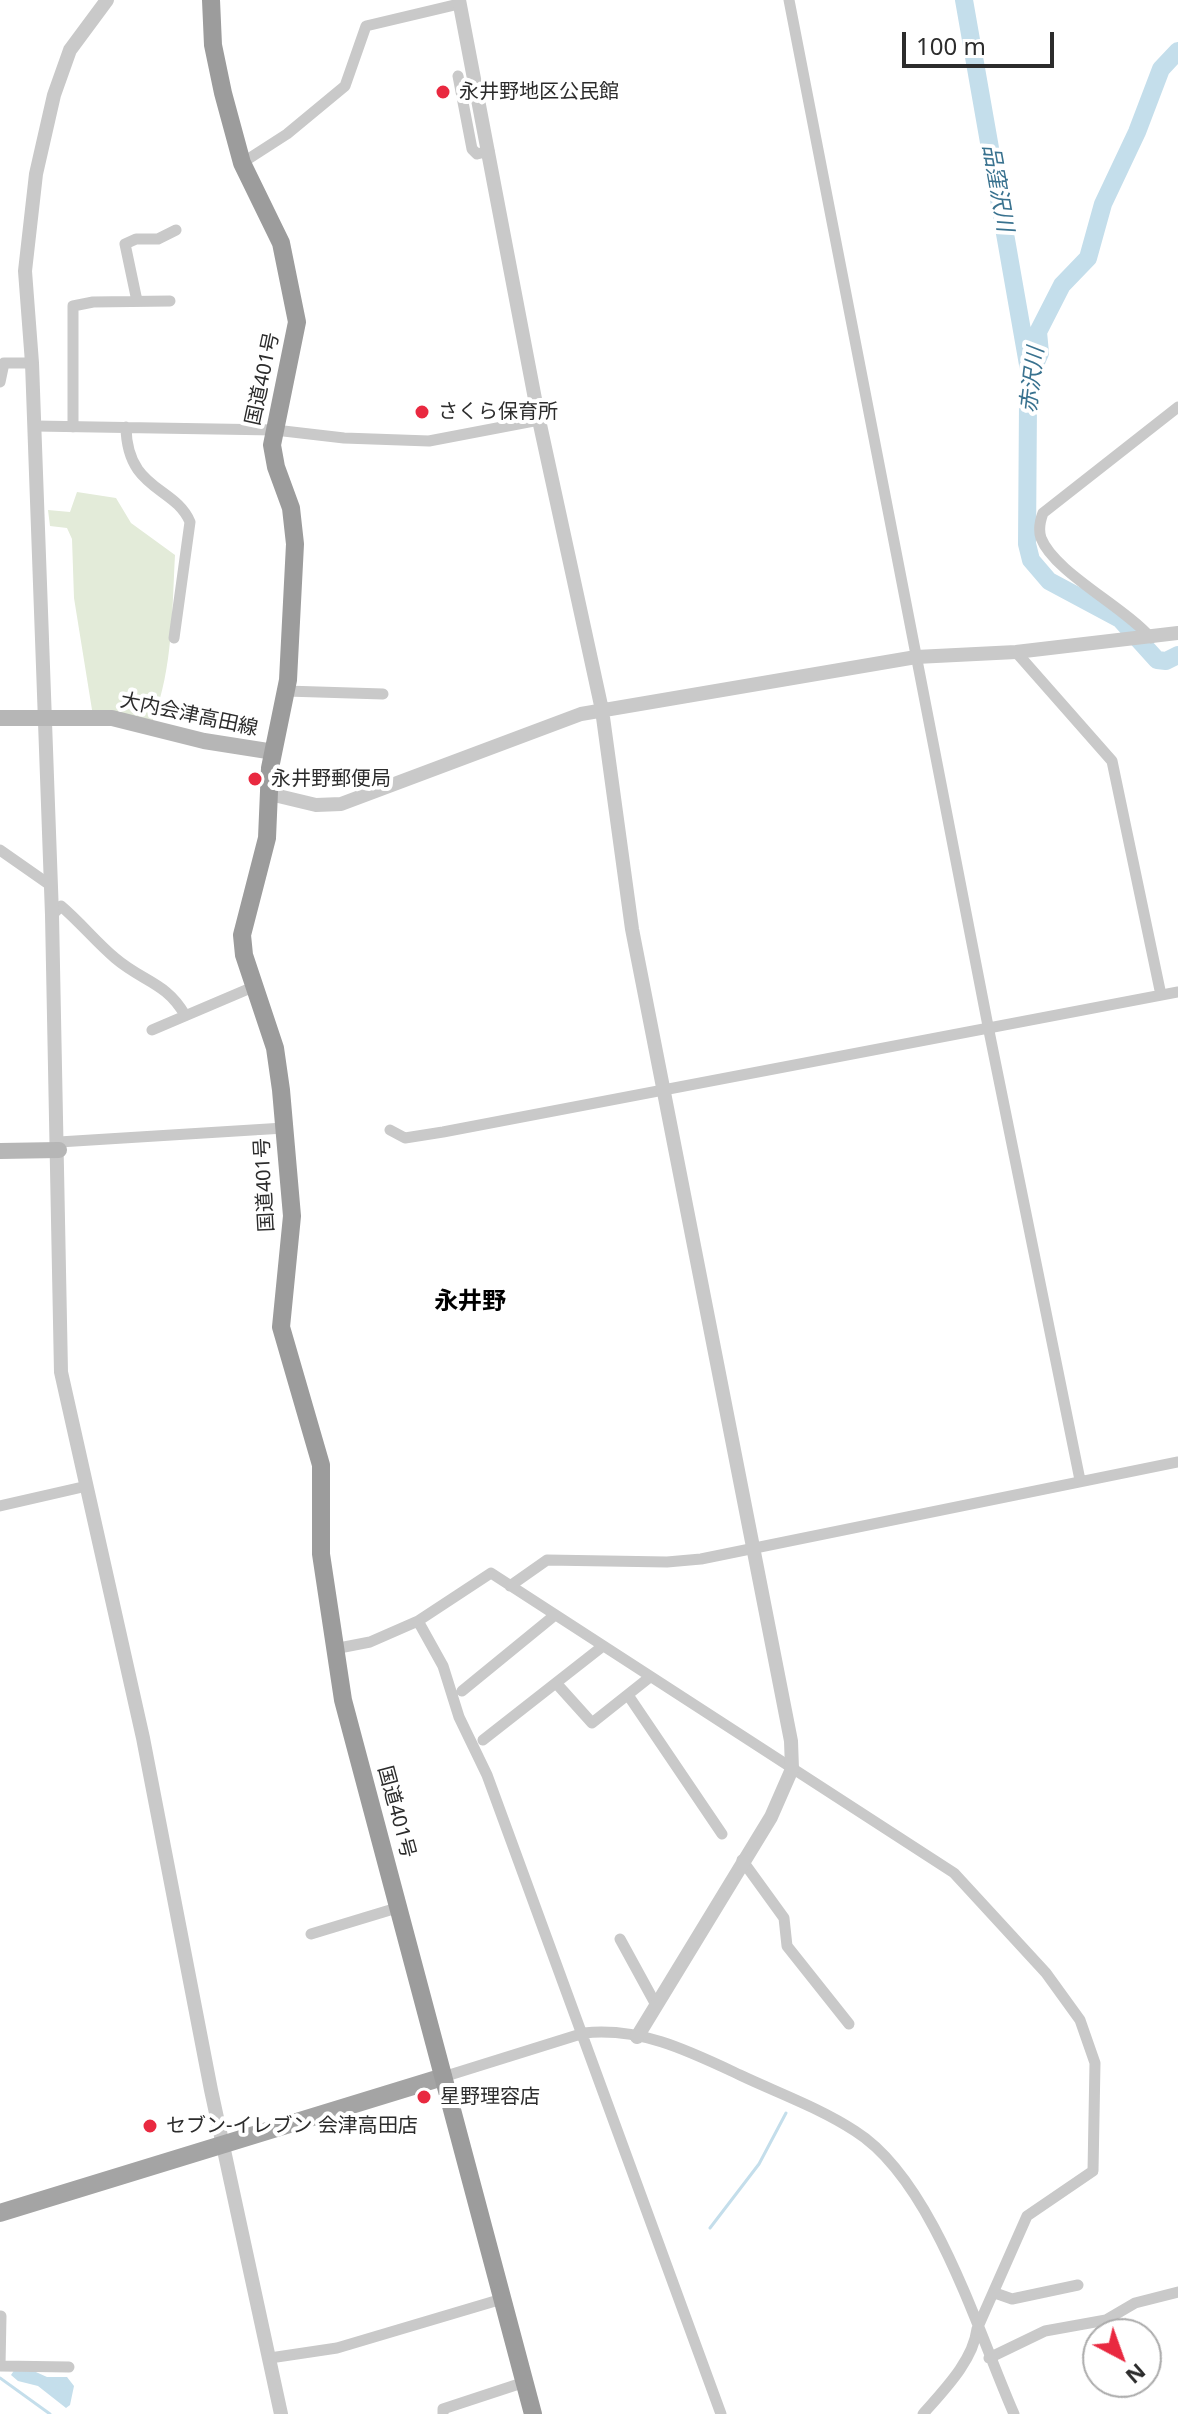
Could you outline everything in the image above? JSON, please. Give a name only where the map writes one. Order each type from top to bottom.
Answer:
[{"type":"highway","name":"国道401号","points":[[211,0],[217,67],[242,163],[281,243],[296,307],[296,330],[273,452],[291,508],[295,544],[286,691],[274,752],[267,838],[242,935],[253,987],[275,1048],[284,1128],[292,1216],[281,1327],[321,1465],[320,1537],[343,1700],[533,2414]]},
{"type":"main road","name":"大内会津高田線","points":[[0,718],[112,718],[204,741],[274,752]]},
{"type":"main road","points":[[0,1151],[59,1146]]},
{"type":"main road","points":[[0,2213],[443,2077]]},
{"type":"street","points":[[107,0],[70,50],[54,95],[36,174],[25,271],[35,426],[52,915],[59,1146],[61,1372],[143,1738],[281,2414]]},
{"type":"street","points":[[789,0],[988,1026],[1080,1480]]},
{"type":"street","points":[[242,163],[278,140],[345,86],[366,26],[459,2],[539,420],[602,710],[632,929],[791,1741],[792,1769],[771,1817],[637,2037]]},
{"type":"street","points":[[458,76],[472,149],[477,154],[489,151]]},
{"type":"street","points":[[137,301],[125,244],[136,239],[158,239],[176,230]]},
{"type":"street","points":[[73,427],[73,306],[170,301]]},
{"type":"street","points":[[0,382],[4,363],[11,360],[32,363]]},
{"type":"street","points":[[1151,638],[1133,618],[1073,576],[1048,548],[1039,527],[1043,513],[1178,407]]},
{"type":"street","points":[[35,426],[275,430],[344,438],[440,441],[539,420]]},
{"type":"street","points":[[126,427],[141,477],[185,513],[190,522],[174,638]]},
{"type":"street","points":[[270,794],[316,805],[341,804],[558,722],[602,710],[916,657],[1016,652],[1178,633]]},
{"type":"street","points":[[1016,652],[1112,761],[1161,995]]},
{"type":"street","points":[[286,691],[383,694]]},
{"type":"street","points":[[0,850],[50,885]]},
{"type":"street","points":[[52,915],[61,906],[115,958],[139,976],[166,989],[185,1015]]},
{"type":"street","points":[[152,1030],[253,987]]},
{"type":"street","points":[[390,1130],[405,1138],[1178,992]]},
{"type":"street","points":[[59,1146],[284,1128]]},
{"type":"street","points":[[510,1586],[547,1560],[667,1562],[701,1559],[1178,1462]]},
{"type":"street","points":[[0,1506],[87,1486]]},
{"type":"street","points":[[334,1649],[370,1642],[418,1621],[491,1573],[954,1873],[1046,1973],[1080,2020],[1095,2063],[1093,2171],[1027,2216],[977,2329],[972,2349],[951,2381],[923,2414]]},
{"type":"street","points":[[462,1691],[555,1615]]},
{"type":"street","points":[[418,1621],[443,1666],[459,1717],[477,1749],[584,2033],[721,2414]]},
{"type":"street","points":[[483,1740],[603,1646]]},
{"type":"street","points":[[556,1683],[592,1723],[650,1677]]},
{"type":"street","points":[[628,1695],[722,1834]]},
{"type":"street","points":[[742,1860],[784,1918],[787,1946],[849,2024]]},
{"type":"street","points":[[311,1934],[400,1907]]},
{"type":"street","points":[[620,1939],[655,2003]]},
{"type":"street","points":[[443,2077],[584,2033],[608,2030],[671,2043],[856,2131],[899,2169],[926,2210],[1014,2414]]},
{"type":"street","points":[[995,2293],[1012,2299],[1078,2285]]},
{"type":"street","points":[[989,2358],[1045,2331],[1097,2322],[1135,2303],[1178,2292]]},
{"type":"street","points":[[270,2358],[337,2348],[502,2299]]},
{"type":"street","points":[[1,2316],[0,2366],[69,2367]]},
{"type":"street","points":[[443,2414],[443,2409],[525,2382]]},
{"type":"green space","points":[[77,492],[116,498],[131,523],[175,555],[168,659],[153,720],[93,716],[74,598],[72,539],[67,528],[50,526],[48,510],[70,512]]},
{"type":"water","points":[[27,2368],[47,2377],[67,2377],[74,2386],[70,2405],[66,2408],[38,2386],[18,2381],[11,2375],[15,2369]]},
{"type":"waterway","name":"品窪沢川","points":[[964,0],[1030,376]]},
{"type":"waterway","name":"赤沢川","points":[[1178,51],[1161,69],[1137,132],[1103,204],[1088,258],[1062,285],[1038,332],[1040,353],[1030,376],[1028,403],[1027,544],[1031,560],[1049,581],[1120,619],[1157,660],[1166,661],[1178,655]]},
{"type":"waterway","points":[[710,2228],[759,2164],[786,2113]]},
{"type":"waterway","points":[[0,2378],[50,2414]]},
{"type":"place","name":"永井野地区公民館","points":[[443,92]]},
{"type":"place","name":"さくら保育所","points":[[422,412]]},
{"type":"place","name":"永井野郵便局","points":[[255,779]]},
{"type":"place","name":"星野理容店","points":[[424,2097]]},
{"type":"place","name":"セブン-イレブン 会津高田店","points":[[150,2126]]},
{"type":"district","name":"永井野","points":[[470,1302]]}]
